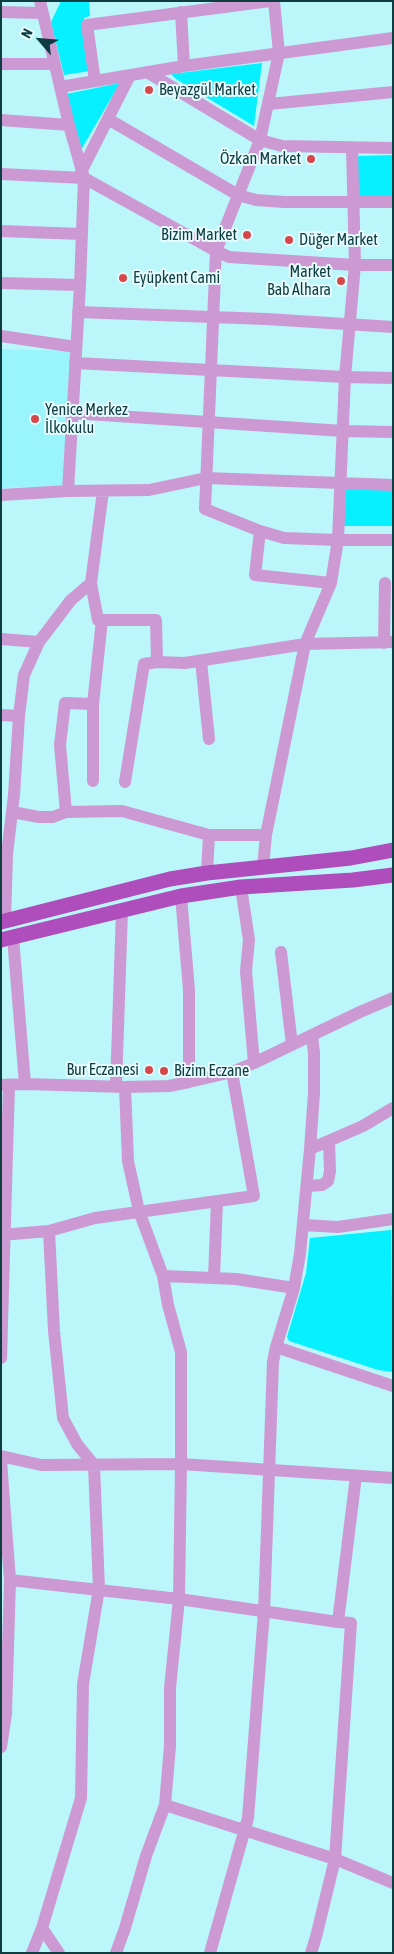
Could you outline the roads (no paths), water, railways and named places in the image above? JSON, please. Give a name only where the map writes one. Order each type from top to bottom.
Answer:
[{"type":"main road","points":[[3,921],[127,889],[207,873],[351,858],[393,850]]},
{"type":"main road","points":[[7,938],[181,896],[240,887],[375,878],[393,875]]},
{"type":"main road","points":[[375,878],[393,879]]},
{"type":"street","points":[[94,81],[87,25],[178,9],[272,1],[279,53],[269,104],[260,140],[216,251],[205,509],[260,531],[284,538],[393,540]]},
{"type":"street","points":[[1,12],[41,7],[83,175],[80,285],[68,491]]},
{"type":"street","points":[[178,9],[184,66]]},
{"type":"street","points":[[60,87],[184,66],[393,38]]},
{"type":"street","points":[[1,64],[54,64]]},
{"type":"street","points":[[148,72],[260,140],[282,146],[393,148]]},
{"type":"street","points":[[83,175],[130,75]]},
{"type":"street","points":[[269,104],[393,92]]},
{"type":"street","points":[[108,119],[238,195],[256,200],[284,202],[393,202]]},
{"type":"street","points":[[1,120],[69,125]]},
{"type":"street","points":[[263,867],[266,835],[305,644],[331,584],[338,540],[344,377],[355,265],[352,147]]},
{"type":"street","points":[[1,174],[83,175],[229,257],[355,265],[393,265]]},
{"type":"street","points":[[1,231],[81,234]]},
{"type":"street","points":[[1,289],[2,283],[80,285]]},
{"type":"street","points":[[78,312],[393,327]]},
{"type":"street","points":[[1,336],[76,347]]},
{"type":"street","points":[[76,363],[393,378]]},
{"type":"street","points":[[72,413],[343,431],[393,432]]},
{"type":"street","points":[[1,495],[68,491],[149,490],[206,478],[393,485]]},
{"type":"street","points":[[103,491],[91,583],[98,620],[156,620],[157,662]]},
{"type":"street","points":[[260,531],[255,575],[331,584]]},
{"type":"street","points":[[3,921],[7,854],[24,675],[39,642],[71,600],[91,583]]},
{"type":"street","points":[[125,782],[144,664],[157,662],[185,663],[305,644],[388,642],[385,583]]},
{"type":"street","points":[[93,782],[93,704],[102,620]]},
{"type":"street","points":[[1,639],[39,642]]},
{"type":"street","points":[[201,661],[209,738]]},
{"type":"street","points":[[66,812],[60,745],[65,704],[93,704]]},
{"type":"street","points":[[1,715],[19,716]]},
{"type":"street","points":[[12,812],[39,817],[52,817],[66,812],[122,811],[209,835],[266,835]]},
{"type":"street","points":[[207,873],[209,835]]},
{"type":"street","points":[[240,887],[249,940],[246,971],[254,1063]]},
{"type":"street","points":[[181,896],[189,990],[189,1082]]},
{"type":"street","points":[[116,1953],[146,1856],[165,1805],[170,1746],[170,1688],[179,1599],[182,1352],[168,1305],[164,1276],[139,1211],[128,1161],[121,1086],[122,911]]},
{"type":"street","points":[[7,938],[25,1084]]},
{"type":"street","points":[[281,952],[292,1044]]},
{"type":"street","points":[[1,1358],[5,1085],[169,1086],[189,1082],[232,1072],[254,1063],[393,998]]},
{"type":"street","points":[[210,1953],[248,1818],[264,1612],[276,1347],[294,1288],[303,1225],[314,1093],[312,1035]]},
{"type":"street","points":[[3,1235],[49,1231],[95,1218],[254,1196],[232,1072]]},
{"type":"street","points":[[310,1149],[363,1126],[393,1108]]},
{"type":"street","points":[[307,1186],[322,1185],[328,1181],[330,1172],[329,1140]]},
{"type":"street","points":[[214,1278],[217,1201]]},
{"type":"street","points":[[303,1225],[338,1227],[393,1219]]},
{"type":"street","points":[[32,1953],[42,1928],[81,1798],[83,1684],[99,1589],[94,1465],[77,1444],[63,1418],[54,1331],[49,1231]]},
{"type":"street","points":[[164,1276],[236,1279],[294,1288]]},
{"type":"street","points":[[276,1347],[393,1386]]},
{"type":"street","points":[[1,1456],[41,1465],[181,1464],[393,1478]]},
{"type":"street","points":[[1,1461],[10,1580],[6,1714],[1,1747]]},
{"type":"street","points":[[338,1622],[356,1476]]},
{"type":"street","points":[[10,1580],[179,1599],[351,1623],[335,1859],[311,1953]]},
{"type":"street","points":[[165,1805],[335,1859],[393,1883]]},
{"type":"street","points":[[42,1928],[59,1953]]},
{"type":"place","name":"Beyazgül Market","points":[[149,90]]},
{"type":"place","name":"Özkan Market","points":[[311,159]]},
{"type":"place","name":"Bizim Market","points":[[247,235]]},
{"type":"place","name":"Düğer Market","points":[[289,240]]},
{"type":"place","name":"Eyüpkent Cami","points":[[123,278]]},
{"type":"place","name":"Market Bab Alhara","points":[[341,281]]},
{"type":"place","name":"Yenice Merkez İlkokulu","points":[[35,419]]},
{"type":"place","name":"Bur Eczanesi","points":[[149,1070]]},
{"type":"place","name":"Bizim Eczane","points":[[164,1071]]}]
